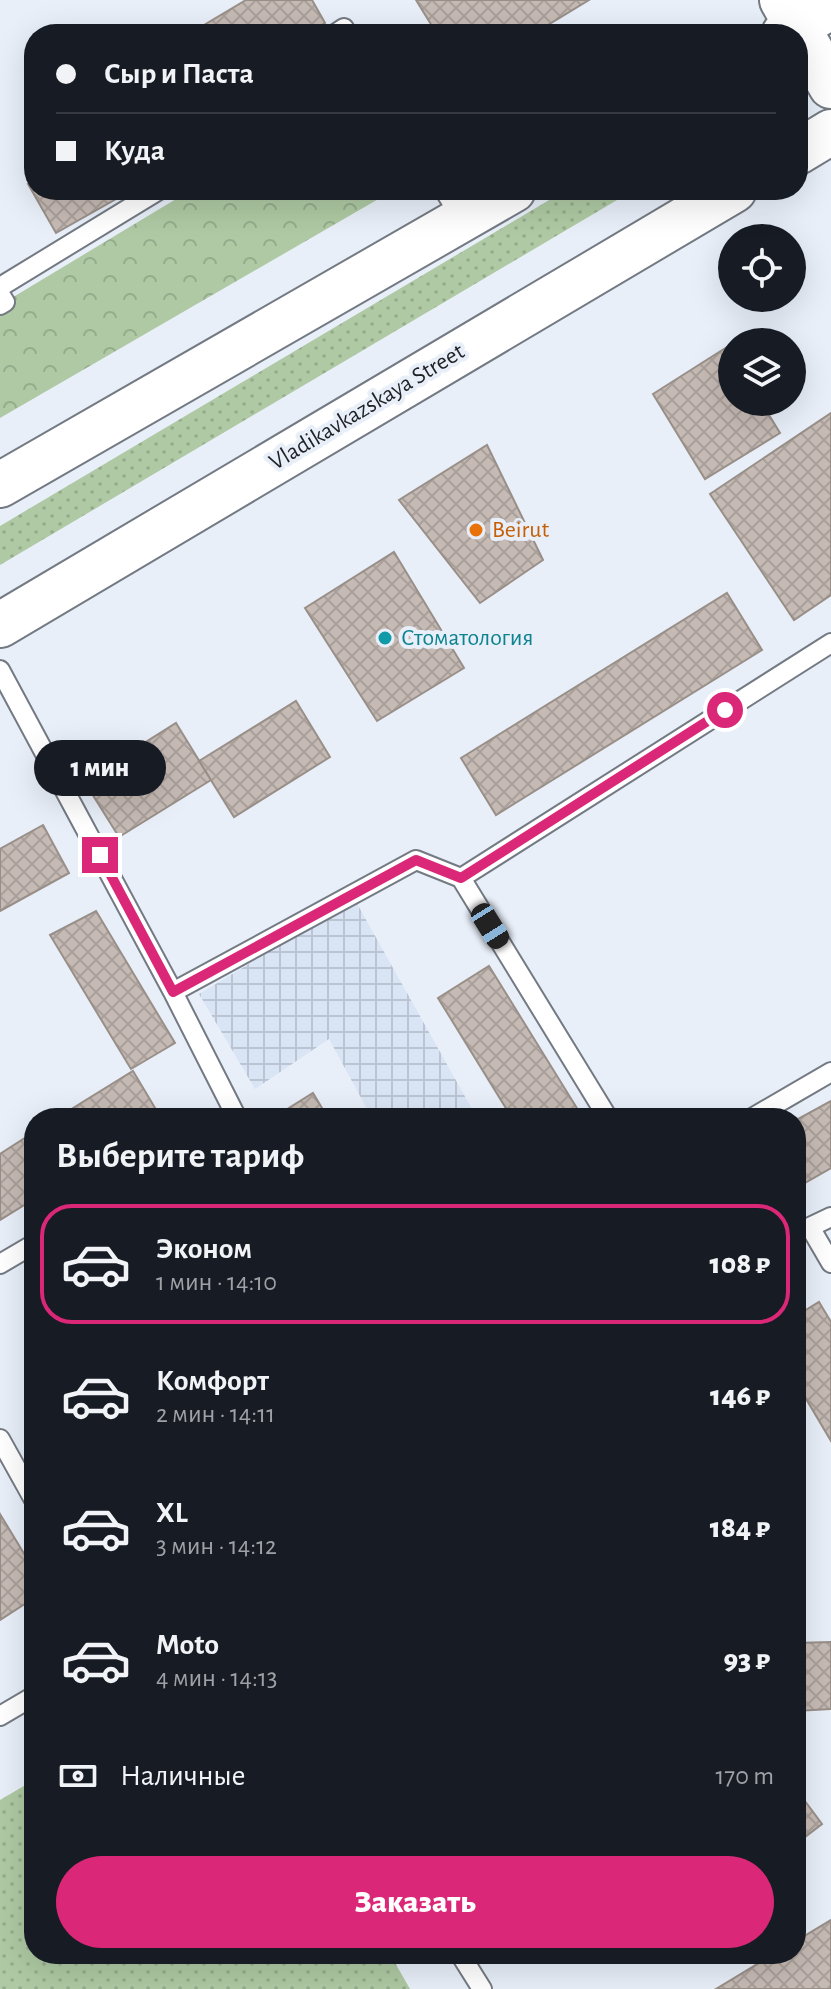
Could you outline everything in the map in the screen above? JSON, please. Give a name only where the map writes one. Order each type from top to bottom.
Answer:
[{"type":"main road","points":[[808,36],[831,86]]},
{"type":"main road","points":[[808,146],[831,132]]},
{"type":"main road","points":[[0,485],[453,205],[473,200]]},
{"type":"main road","name":"Vladikavkazskaya Street","points":[[0,625],[717,200]]},
{"type":"lane","points":[[0,287],[143,200]]},
{"type":"lane","points":[[0,294],[5,302],[0,305]]},
{"type":"lane","points":[[461,878],[831,643]]},
{"type":"lane","points":[[0,670],[232,1108]]},
{"type":"lane","points":[[173,992],[416,860],[461,878],[602,1108]]},
{"type":"lane","points":[[769,1108],[831,1072]]},
{"type":"lane","points":[[806,1230],[831,1217]]},
{"type":"lane","points":[[806,1234],[831,1263]]},
{"type":"lane","points":[[0,1264],[24,1250]]},
{"type":"lane","points":[[0,1439],[24,1482]]},
{"type":"lane","points":[[0,1716],[24,1702]]},
{"type":"lane","points":[[466,1964],[482,1989]]},
{"type":"shaded area","points":[[355,900],[471,1108],[367,1108],[329,1039],[255,1089],[199,994]]},
{"type":"green space","points":[[174,200],[377,200],[0,418],[0,305]]},
{"type":"green space","points":[[549,200],[617,200],[0,565],[0,526]]},
{"type":"green space","points":[[24,1786],[24,1964],[396,1964],[410,1989],[0,1989],[0,1800]]},
{"type":"building","points":[[246,0],[312,0],[325,23],[323,24],[206,24]]},
{"type":"building","points":[[416,0],[589,0],[549,24],[431,24]]},
{"type":"building","points":[[37,200],[114,200],[56,233]]},
{"type":"building","points":[[718,353],[718,416],[770,416],[780,433],[705,479],[653,394]]},
{"type":"building","points":[[831,413],[831,595],[794,620],[710,494]]},
{"type":"building","name":"Beirut","points":[[487,445],[543,560],[480,603],[399,500]]},
{"type":"building","name":"Стоматология","points":[[394,552],[464,668],[377,721],[305,608]]},
{"type":"building","points":[[727,593],[762,650],[496,815],[461,758]]},
{"type":"building","points":[[296,701],[330,757],[234,817],[199,761]]},
{"type":"building","points":[[176,723],[211,780],[119,837],[84,781]]},
{"type":"building","points":[[43,825],[69,873],[0,911],[0,849]]},
{"type":"building","points":[[96,911],[175,1043],[131,1069],[50,935]]},
{"type":"building","points":[[489,966],[577,1108],[506,1108],[438,998]]},
{"type":"building","points":[[133,1071],[155,1108],[73,1108]]},
{"type":"building","points":[[313,1093],[322,1108],[289,1108]]},
{"type":"building","points":[[831,1101],[831,1168],[806,1182],[806,1115]]},
{"type":"building","points":[[24,1138],[24,1205],[0,1220],[0,1154]]},
{"type":"building","points":[[819,1302],[831,1322],[831,1441],[806,1399],[806,1310]]},
{"type":"building","points":[[0,1514],[24,1554],[24,1604],[0,1620]]},
{"type":"building","points":[[831,1642],[831,1709],[806,1710],[806,1643]]},
{"type":"building","points":[[806,1802],[822,1824],[806,1836]]},
{"type":"building","points":[[831,1920],[831,1989],[716,1989],[757,1964],[806,1964],[806,1935]]},
{"type":"place","name":"Beirut","points":[[476,530]]},
{"type":"place","name":"Стоматология","points":[[385,638]]},
{"type":"route","points":[[100,855],[173,992],[416,860],[461,878],[725,710]]}]
